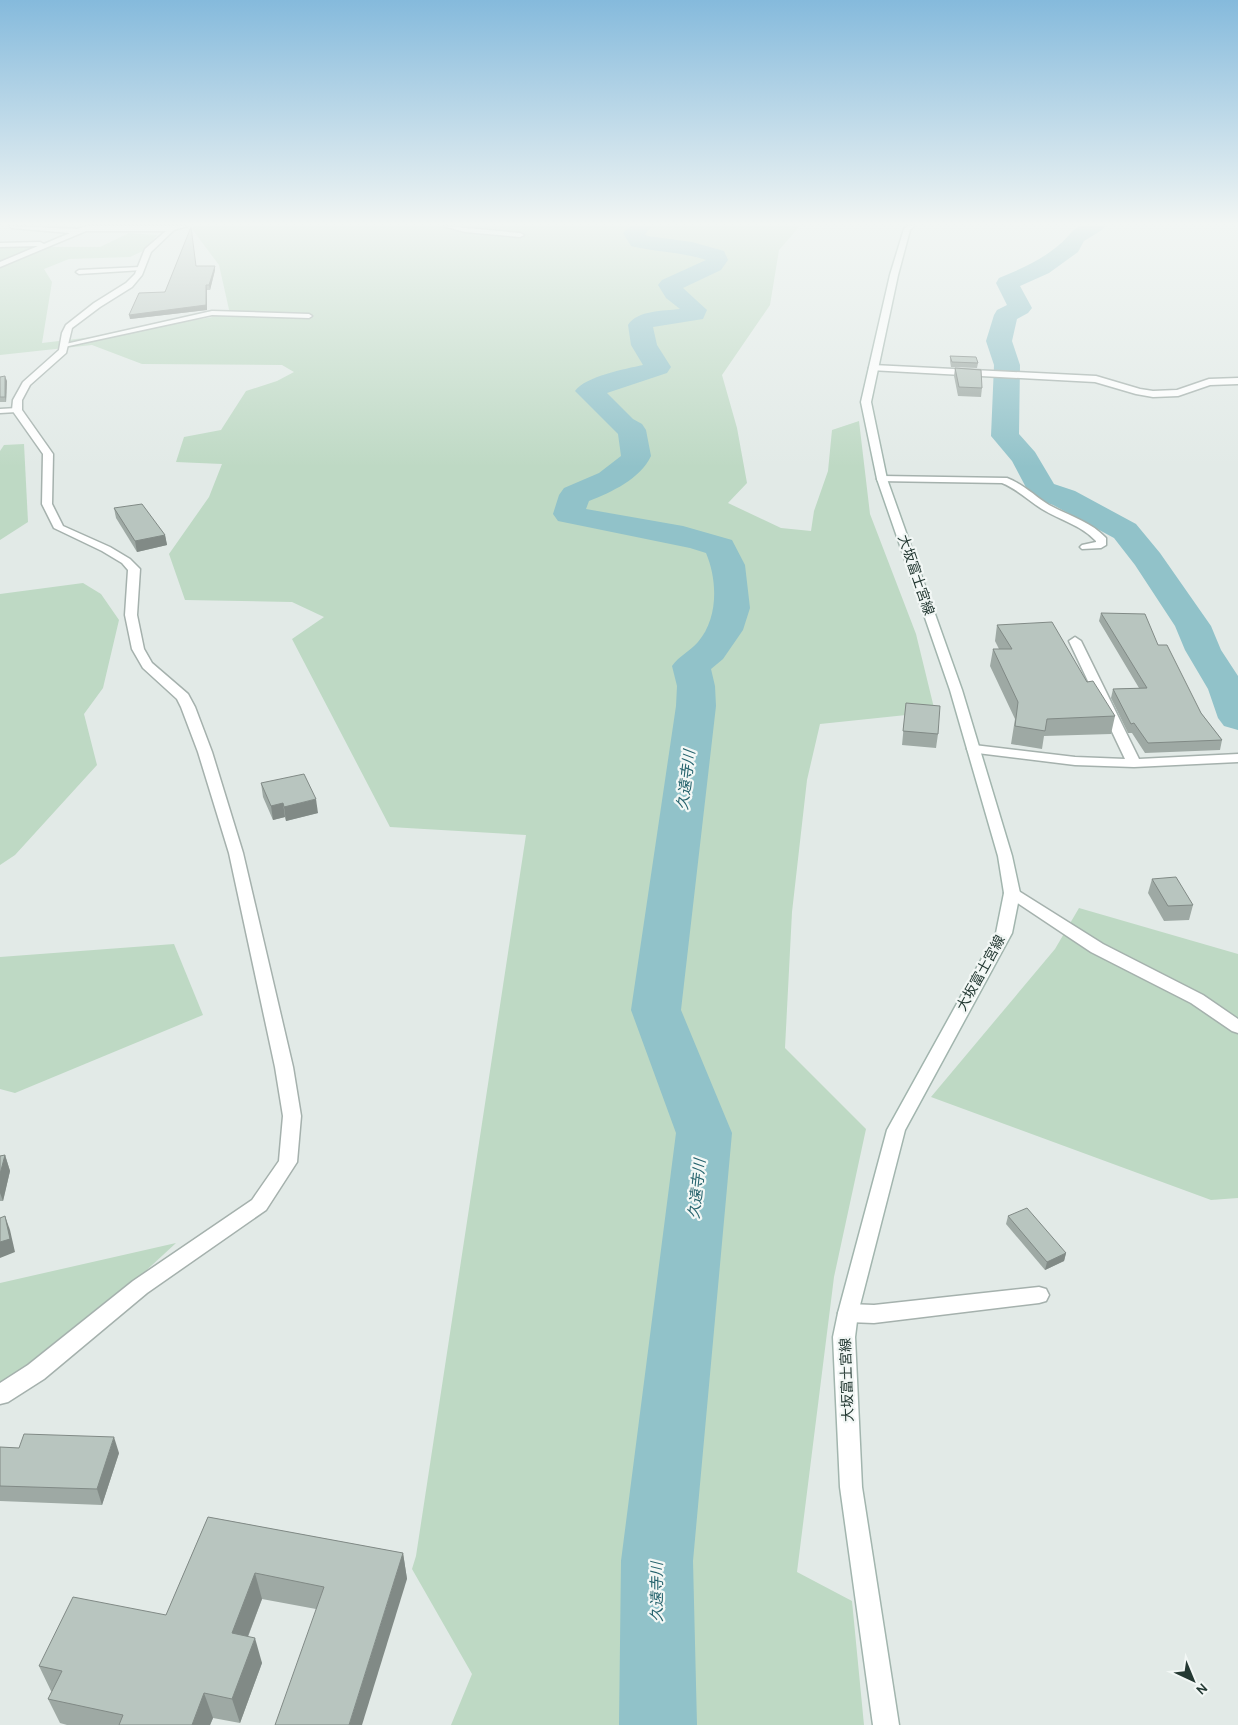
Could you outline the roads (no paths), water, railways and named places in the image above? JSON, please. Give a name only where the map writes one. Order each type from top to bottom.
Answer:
[{"type":"street","points":[[0,1394],[36,1372],[140,1287],[259,1204],[288,1162],[292,1116],[284,1067],[236,854],[205,752],[183,697],[147,665],[138,649],[131,615],[134,570],[126,562],[106,549],[59,528],[47,504],[48,454],[17,410],[20,396],[31,378],[63,351],[69,327],[96,306]]},
{"type":"street","name":"大坂富士宮線","points":[[886,1725],[851,1487],[844,1337],[848,1313],[896,1130],[1004,933],[1012,893],[1006,856],[956,690],[882,479],[866,402],[887,306]]},
{"type":"street","points":[[872,368],[1096,379],[1139,392],[1153,394],[1178,393],[1209,382],[1238,381]]},
{"type":"street","points":[[882,479],[1003,480],[1018,485],[1045,506],[1066,518],[1080,522],[1102,540],[1101,545],[1086,547]]},
{"type":"street","points":[[1075,641],[1134,763]]},
{"type":"street","points":[[974,748],[1075,761],[1134,763],[1238,758]]},
{"type":"street","points":[[1012,893],[1097,948],[1197,999],[1238,1027]]},
{"type":"street","points":[[848,1313],[874,1314],[1039,1295]]},
{"type":"lane","points":[[64,345],[212,313],[309,316]]},
{"type":"lane","points":[[0,412],[17,410]]},
{"type":"waterway","name":"久遠寺川","points":[[658,1725],[657,1561],[704,1133],[656,1010],[696,706],[696,686],[691,666],[710,651],[725,630],[732,608],[728,565],[720,547],[683,536],[569,514],[575,495],[599,485],[619,473],[633,462],[636,456],[632,430],[623,425],[589,391],[658,367],[644,345],[640,325],[651,320],[694,314],[695,310],[691,306]]},
{"type":"waterway","points":[[1020,306],[1006,315],[999,341],[1007,365],[1005,436],[1025,458],[1042,490],[1064,498],[1125,531],[1148,560],[1193,626],[1203,650],[1227,689],[1238,718]]}]
